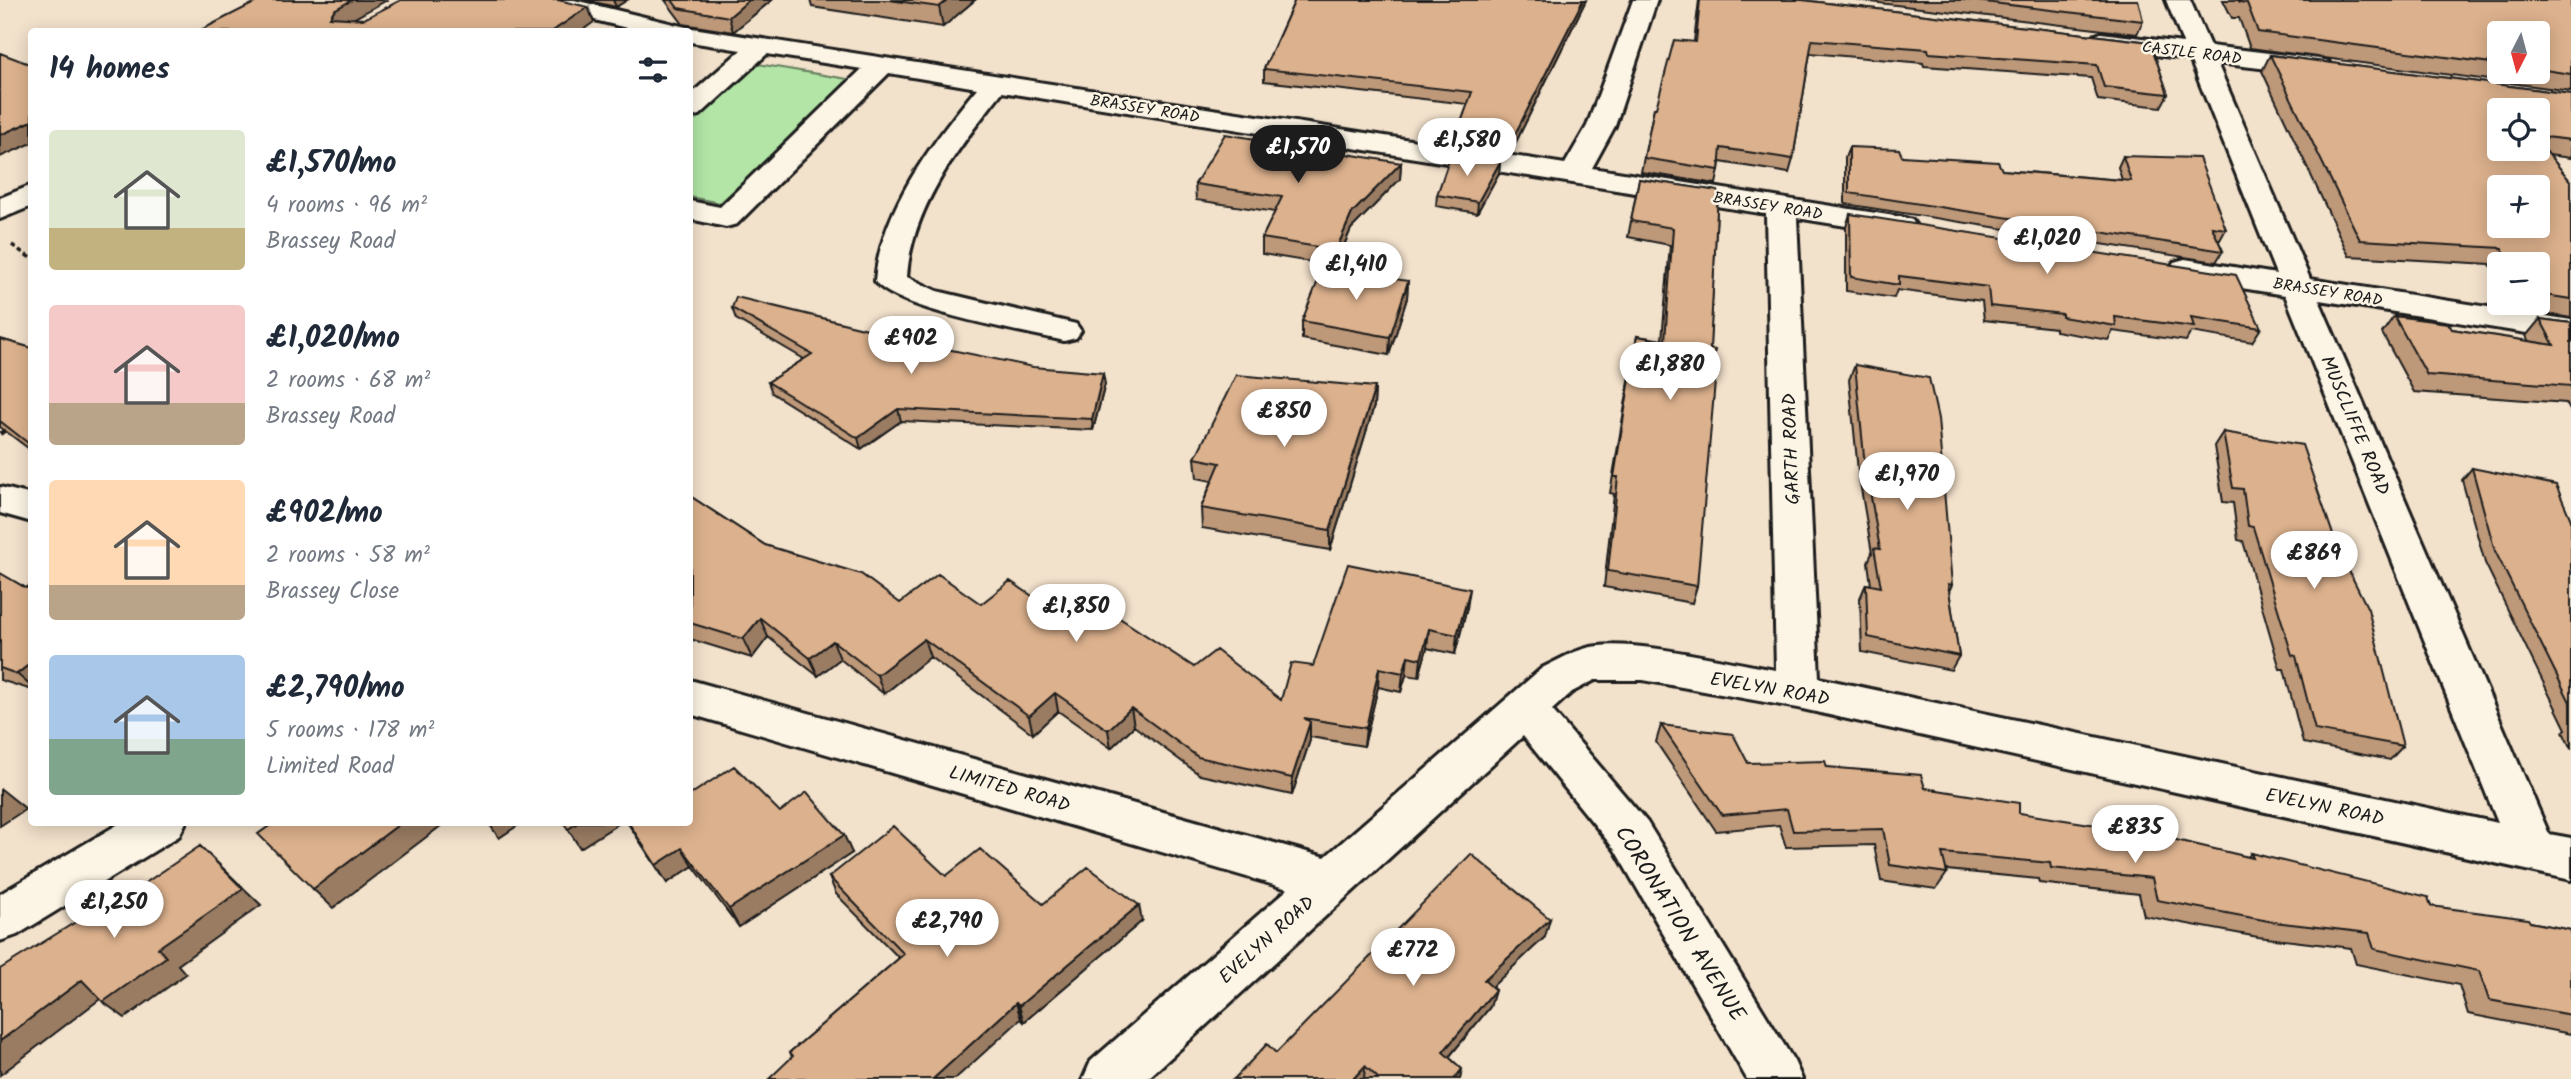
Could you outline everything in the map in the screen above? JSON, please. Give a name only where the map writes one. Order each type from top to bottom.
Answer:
[{"type":"street","points":[[543,0],[634,28]]},
{"type":"street","points":[[1574,174],[1601,126],[1645,0]]},
{"type":"street","name":"MUSCLIFFE ROAD","points":[[2178,0],[2298,286],[2552,855]]},
{"type":"street","name":"BRASSEY ROAD","points":[[693,35],[1931,230]]},
{"type":"street","name":"CASTLE ROAD","points":[[2078,38],[2342,69]]},
{"type":"street","points":[[693,106],[761,46]]},
{"type":"street","points":[[693,211],[726,218],[881,66]]},
{"type":"street","points":[[994,84],[956,130],[928,179],[895,246],[891,281],[926,298],[1064,331]]},
{"type":"street","points":[[0,210],[28,196]]},
{"type":"street","name":"GARTH ROAD","points":[[1781,207],[1798,691]]},
{"type":"street","name":"BRASSEY ROAD","points":[[2162,266],[2571,330]]},
{"type":"street","points":[[0,500],[28,508]]},
{"type":"street","name":"EVELYN ROAD","points":[[1109,1079],[1557,680],[1590,663],[1643,664],[1798,691],[2552,855]]},
{"type":"street","name":"LIMITED ROAD","points":[[693,698],[1331,880]]},
{"type":"street","name":"CORONATION AVENUE","points":[[1525,708],[1631,836],[1776,1079]]},
{"type":"street","points":[[0,919],[156,826]]},
{"type":"path","points":[[0,434],[10,426]]},
{"type":"green space","points":[[758,64],[859,81],[720,203],[693,198],[693,121]]},
{"type":"building","points":[[260,0],[352,0],[334,10],[330,17],[364,19],[401,0],[558,0],[588,7],[557,28],[205,28]]},
{"type":"building","points":[[672,0],[749,0],[729,17],[678,8]]},
{"type":"building","points":[[889,0],[948,0],[939,7]]},
{"type":"building","points":[[1295,0],[1583,0],[1512,140],[1458,131],[1472,92],[1264,69]]},
{"type":"building","points":[[1700,0],[1802,0],[2150,42],[2168,94],[2104,87],[2097,65],[1929,53],[1928,49],[1812,40],[1793,159],[1721,148],[1719,170],[1644,158],[1654,108],[1674,40],[1696,42]]},
{"type":"building","points":[[1968,0],[2138,0],[2143,21]]},
{"type":"building","points":[[2238,0],[2571,0],[2571,74],[2550,71],[2550,21],[2487,21],[2487,62],[2258,32],[2247,3]]},
{"type":"building","points":[[0,53],[28,64],[28,123],[0,135]]},
{"type":"building","points":[[2270,55],[2571,94],[2571,140],[2550,137],[2550,98],[2487,98],[2487,161],[2550,161],[2550,156],[2571,182],[2571,299],[2550,296],[2550,252],[2504,252],[2502,248],[2360,240]]},
{"type":"building","points":[[1225,134],[1401,163],[1352,213],[1336,250],[1262,238],[1282,197],[1195,184]]},
{"type":"building","points":[[1849,147],[1899,149],[1902,156],[1998,162],[2002,170],[2131,181],[2123,156],[2199,158],[2226,229],[2212,227],[2223,251],[1849,193]]},
{"type":"building","points":[[1451,154],[1500,162],[1478,202],[1437,195]]},
{"type":"building","points":[[1639,179],[1718,191],[1710,349],[1715,350],[1708,380],[1715,381],[1697,586],[1608,571],[1618,477],[1614,477],[1637,336],[1665,341],[1673,228],[1631,221]]},
{"type":"building","points":[[1850,214],[2236,275],[2261,328],[2191,317],[2194,327],[2115,317],[2116,326],[2062,317],[2062,314],[1990,306],[1988,287],[1899,276],[1899,285],[1851,277]]},
{"type":"building","points":[[1323,268],[1408,281],[1390,337],[1302,321]]},
{"type":"building","points":[[736,297],[900,337],[899,339],[1033,367],[1103,373],[1092,419],[898,409],[858,438],[768,382],[812,354],[732,308]]},
{"type":"building","points":[[2394,316],[2448,323],[2452,329],[2554,345],[2540,319],[2571,323],[2571,386],[2427,375]]},
{"type":"building","points":[[0,339],[28,347],[28,443],[0,421]]},
{"type":"building","points":[[1855,365],[1929,378],[1938,419],[1952,585],[1948,584],[1959,656],[1868,637],[1866,584],[1881,587],[1874,548],[1880,549],[1864,456]]},
{"type":"building","points":[[1236,375],[1375,387],[1330,530],[1201,508],[1220,463],[1195,458]]},
{"type":"building","points":[[2223,432],[2302,445],[2338,549],[2368,609],[2403,746],[2315,730],[2296,656],[2292,655],[2253,527],[2248,526],[2243,489],[2233,488]]},
{"type":"building","points":[[2472,468],[2556,485],[2571,520],[2571,704],[2495,551]]},
{"type":"building","points":[[693,498],[765,545],[861,574],[900,603],[938,574],[981,604],[1010,581],[1050,608],[1074,588],[1194,667],[1216,650],[1281,700],[1291,663],[1313,666],[1348,564],[1470,589],[1457,635],[1429,629],[1421,659],[1408,656],[1403,673],[1379,668],[1366,728],[1304,718],[1310,722],[1292,778],[1198,757],[1131,708],[1108,730],[1055,693],[1029,716],[924,639],[877,675],[833,641],[810,658],[760,618],[743,639],[693,624]]},
{"type":"building","points":[[0,573],[28,587],[28,665],[17,674],[0,668]]},
{"type":"building","points":[[1661,725],[1733,734],[1748,763],[1825,761],[1827,767],[1921,775],[1925,788],[2019,803],[2019,813],[2142,832],[2253,858],[2251,853],[2428,897],[2431,906],[2528,919],[2530,922],[2571,930],[2571,1015],[2489,1000],[2479,971],[2374,949],[2369,933],[2274,922],[2157,900],[2152,878],[2051,868],[2050,863],[1942,853],[1947,873],[1890,865],[1883,829],[1793,831],[1787,809],[1722,815]]},
{"type":"building","points":[[734,766],[780,812],[807,792],[844,835],[729,909],[682,848],[656,865],[631,826],[693,826],[693,793]]},
{"type":"building","points":[[269,826],[397,826],[313,889],[258,834]]},
{"type":"building","points":[[893,826],[946,876],[980,849],[1043,904],[1088,867],[1139,905],[1019,1006],[1016,1003],[933,1079],[769,1079],[793,1056],[790,1052],[904,954],[829,877]]},
{"type":"building","points":[[200,846],[243,889],[158,948],[166,957],[103,1002],[82,980],[0,1041],[0,969],[114,898],[117,902]]},
{"type":"building","points":[[1471,854],[1550,919],[1484,980],[1495,990],[1443,1052],[1462,1069],[1454,1079],[1379,1079],[1365,1066],[1353,1079],[1234,1079],[1267,1044],[1276,1053]]}]
